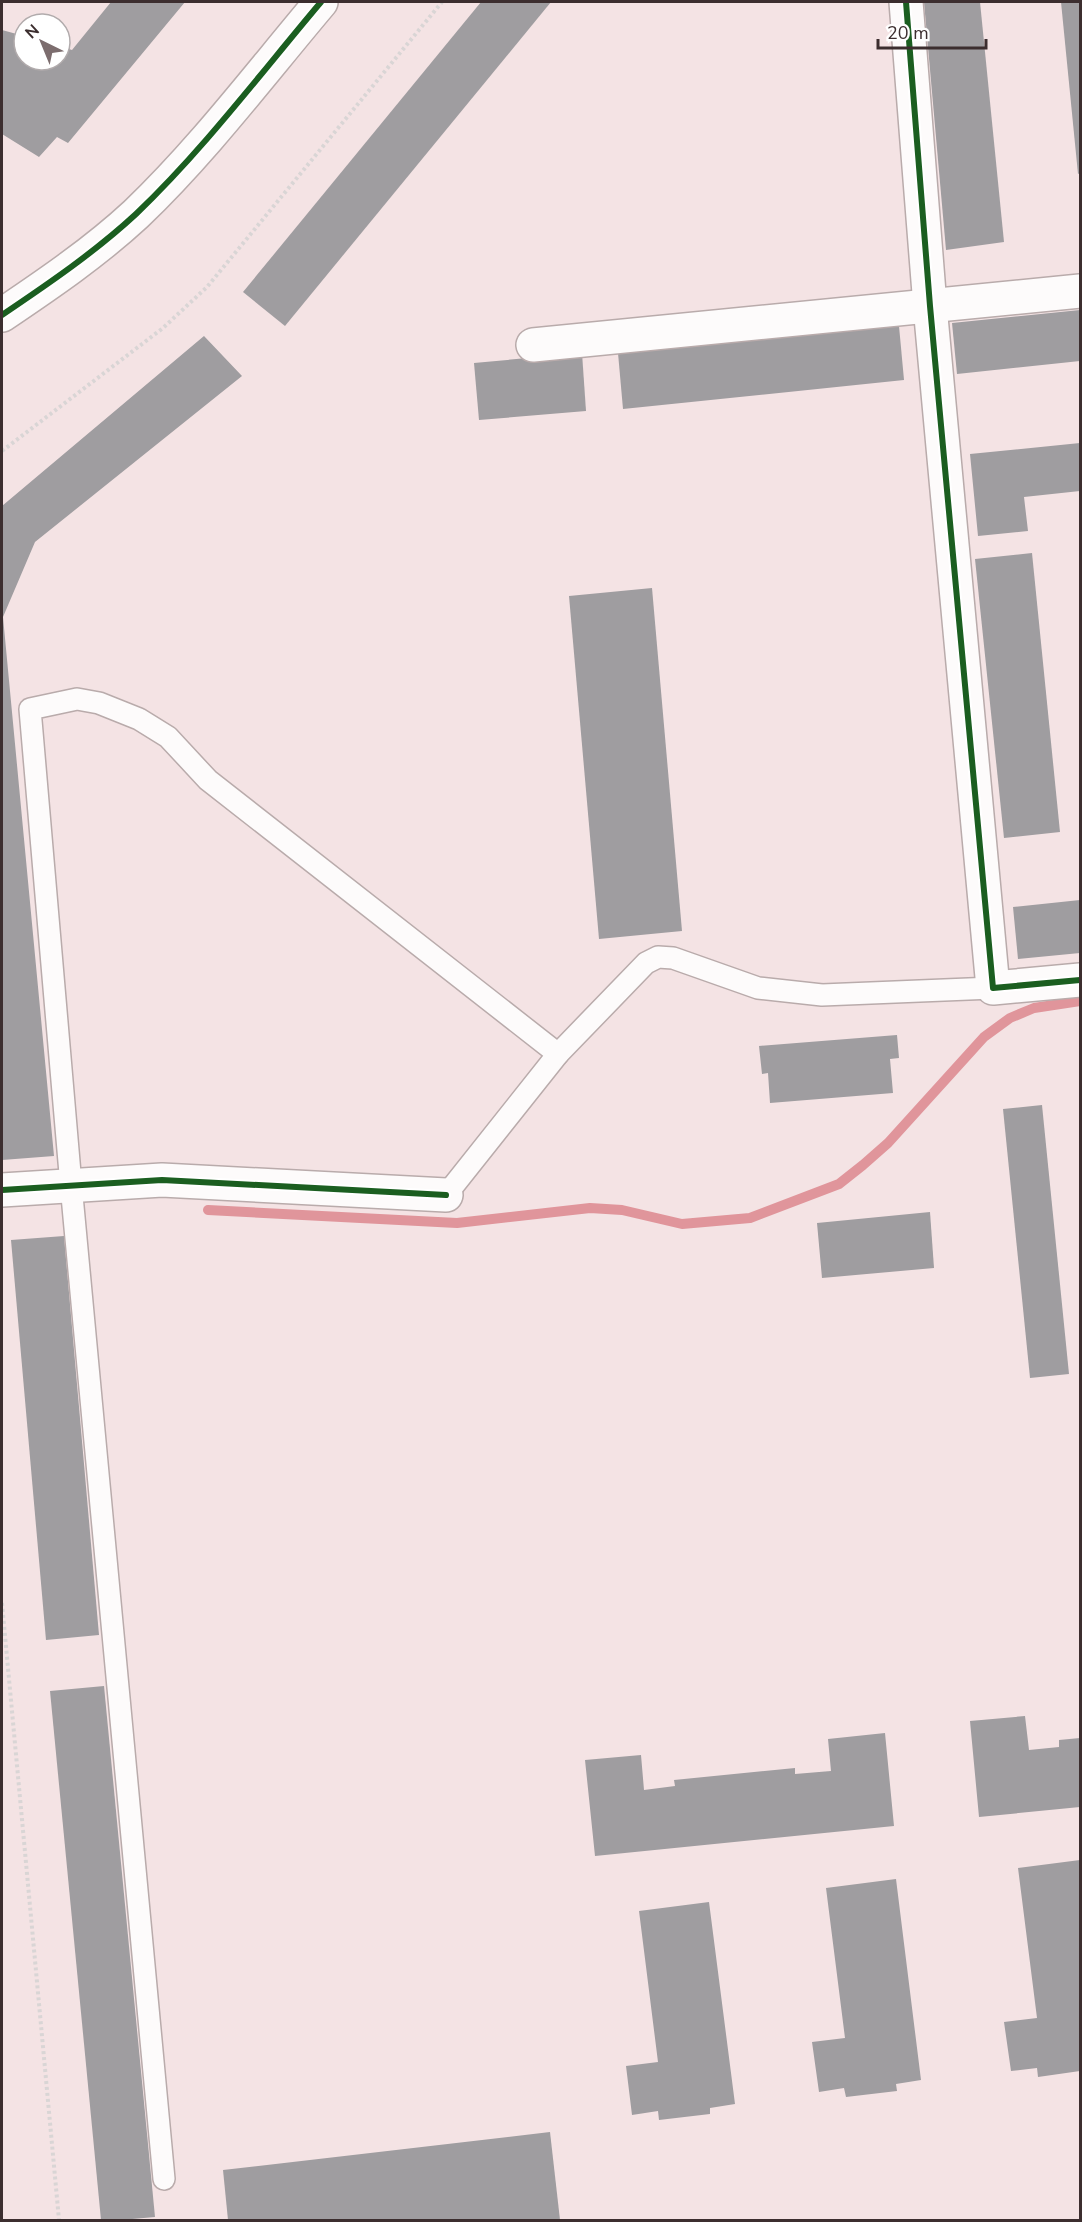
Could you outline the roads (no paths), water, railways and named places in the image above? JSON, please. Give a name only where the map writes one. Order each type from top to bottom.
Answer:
[{"type":"street","points":[[906,2],[930,306],[993,988],[1080,980]]},
{"type":"street","points":[[2,315],[98,247],[135,215],[170,179],[315,4]]},
{"type":"street","points":[[533,345],[1080,291]]},
{"type":"street","points":[[2,1190],[162,1180],[446,1195]]},
{"type":"lane","points":[[164,2179],[71,1185],[30,709],[77,699],[99,703],[139,719],[168,737],[208,780],[558,1054]]},
{"type":"lane","points":[[446,1195],[558,1054],[646,963],[658,957],[673,958],[758,988],[801,993],[834,995],[993,988]]},
{"type":"waterway","points":[[208,1210],[457,1223],[590,1208],[622,1210],[682,1224],[750,1218],[839,1184],[888,1143],[984,1037],[1010,1018],[1034,1008],[1080,1001]]}]
